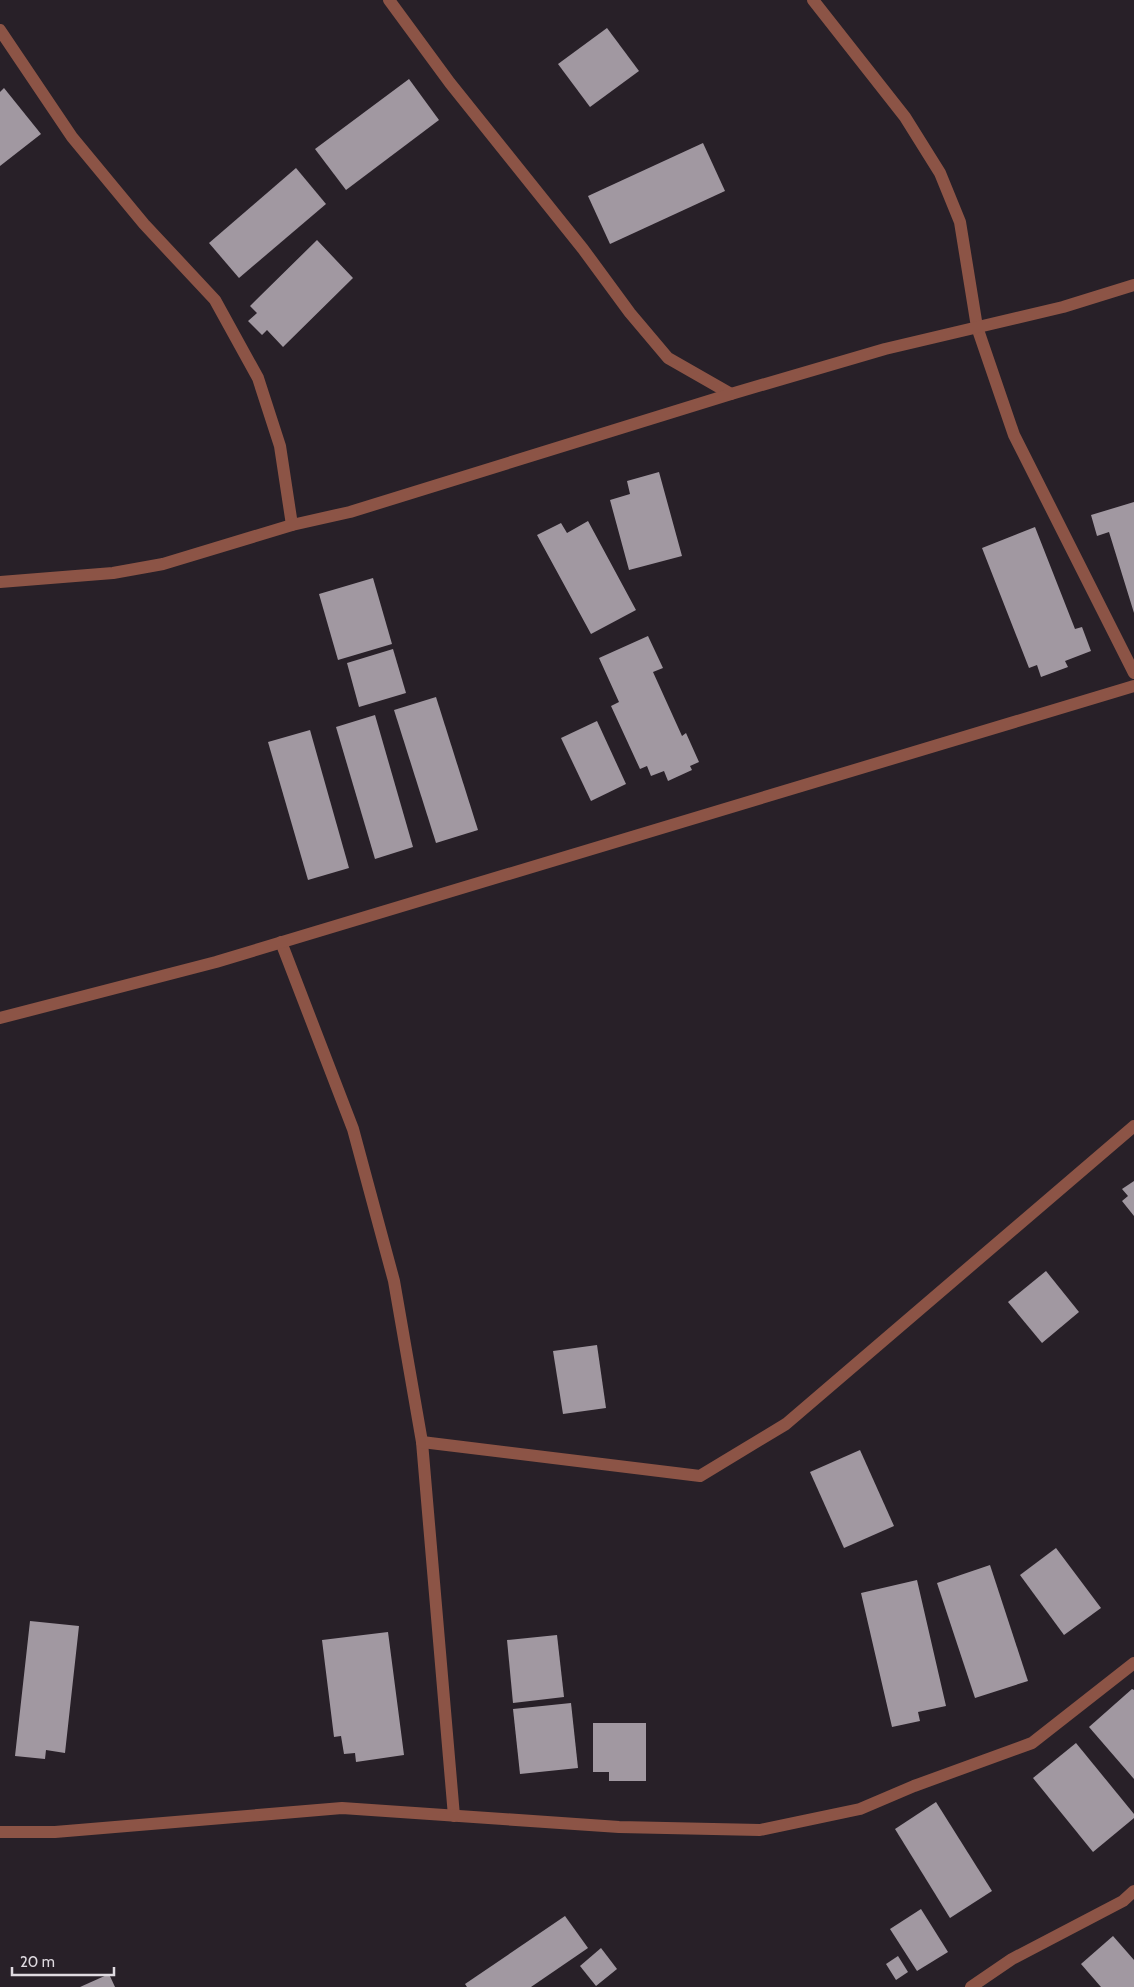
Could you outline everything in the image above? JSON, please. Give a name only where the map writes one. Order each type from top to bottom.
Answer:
[{"type":"street","points":[[389,0],[450,83],[583,249],[642,328],[668,358],[731,394]]},
{"type":"street","points":[[813,0],[905,117],[940,174],[960,222],[977,327],[1014,435],[1134,673]]},
{"type":"street","points":[[0,30],[72,138],[144,224],[215,300],[258,378],[280,446],[292,525]]},
{"type":"street","points":[[0,582],[113,573],[163,564],[292,525],[350,512],[731,394],[885,349],[1063,307],[1134,285]]},
{"type":"street","points":[[0,1018],[216,962],[1134,686]]},
{"type":"street","points":[[281,942],[353,1129],[394,1281],[422,1442],[454,1816]]},
{"type":"street","points":[[422,1442],[700,1476],[786,1424],[1134,1126]]},
{"type":"street","points":[[0,1832],[55,1832],[342,1808],[620,1827],[760,1830],[860,1809],[914,1786],[1032,1743],[1134,1663]]},
{"type":"street","points":[[971,1987],[1012,1959],[1123,1901],[1134,1892]]},
{"type":"building","points":[[607,28],[639,71],[590,107],[558,64]]},
{"type":"building","points":[[409,79],[439,120],[346,190],[315,149]]},
{"type":"building","points":[[4,88],[41,134],[0,166],[0,92]]},
{"type":"building","points":[[703,143],[725,191],[610,244],[588,196]]},
{"type":"building","points":[[296,168],[326,204],[239,278],[209,243]]},
{"type":"building","points":[[317,240],[353,278],[283,347],[267,330],[262,335],[248,321],[257,313],[250,306]]},
{"type":"building","points":[[659,472],[682,556],[629,570],[610,500],[630,494],[627,481]]},
{"type":"building","points":[[1134,502],[1134,613],[1109,532],[1097,536],[1091,515]]},
{"type":"building","points":[[588,521],[636,610],[591,634],[537,535],[561,523],[567,533]]},
{"type":"building","points":[[1035,527],[1075,629],[1082,627],[1091,651],[1065,661],[1068,667],[1041,677],[1037,665],[1029,668],[982,548]]},
{"type":"building","points":[[373,578],[392,644],[338,660],[319,594]]},
{"type":"building","points":[[648,636],[663,668],[653,672],[682,736],[686,733],[699,762],[690,766],[692,770],[668,781],[664,771],[651,776],[647,766],[640,769],[611,706],[619,702],[599,658]]},
{"type":"building","points":[[393,649],[406,693],[359,707],[347,663]]},
{"type":"building","points":[[436,697],[478,830],[436,843],[394,710]]},
{"type":"building","points":[[375,715],[413,847],[375,859],[336,727]]},
{"type":"building","points":[[597,721],[626,784],[591,801],[561,738]]},
{"type":"building","points":[[310,730],[349,868],[308,880],[268,742]]},
{"type":"building","points":[[1134,1181],[1134,1216],[1122,1201],[1128,1196],[1122,1189]]},
{"type":"building","points":[[1046,1271],[1079,1312],[1042,1343],[1008,1302]]},
{"type":"building","points":[[597,1345],[606,1408],[563,1414],[553,1351]]},
{"type":"building","points":[[860,1450],[894,1526],[844,1548],[810,1472]]},
{"type":"building","points":[[1056,1548],[1101,1608],[1064,1635],[1020,1575]]},
{"type":"building","points":[[990,1565],[1028,1681],[975,1698],[937,1583]]},
{"type":"building","points":[[917,1580],[946,1706],[918,1712],[920,1721],[892,1727],[861,1593]]},
{"type":"building","points":[[30,1621],[79,1626],[65,1753],[46,1750],[45,1759],[15,1756]]},
{"type":"building","points":[[388,1632],[404,1755],[356,1762],[355,1753],[344,1754],[341,1736],[334,1737],[322,1640]]},
{"type":"building","points":[[557,1635],[564,1697],[513,1703],[507,1640]]},
{"type":"building","points":[[1132,1689],[1134,1690],[1134,1779],[1089,1727]]},
{"type":"building","points":[[571,1703],[578,1768],[520,1774],[513,1709]]},
{"type":"building","points":[[593,1723],[646,1723],[646,1781],[609,1781],[609,1772],[593,1772]]},
{"type":"building","points":[[1076,1743],[1134,1814],[1134,1818],[1093,1852],[1033,1778]]},
{"type":"building","points":[[936,1802],[992,1891],[950,1918],[895,1829]]},
{"type":"building","points":[[921,1909],[948,1952],[917,1971],[890,1929]]},
{"type":"building","points":[[565,1916],[588,1948],[531,1987],[467,1987],[465,1984]]},
{"type":"building","points":[[1113,1936],[1134,1960],[1134,1987],[1101,1987],[1081,1964]]},
{"type":"building","points":[[601,1948],[617,1969],[596,1986],[580,1966]]},
{"type":"building","points":[[898,1956],[908,1972],[896,1980],[886,1964]]},
{"type":"building","points":[[109,1974],[115,1987],[80,1987]]}]
